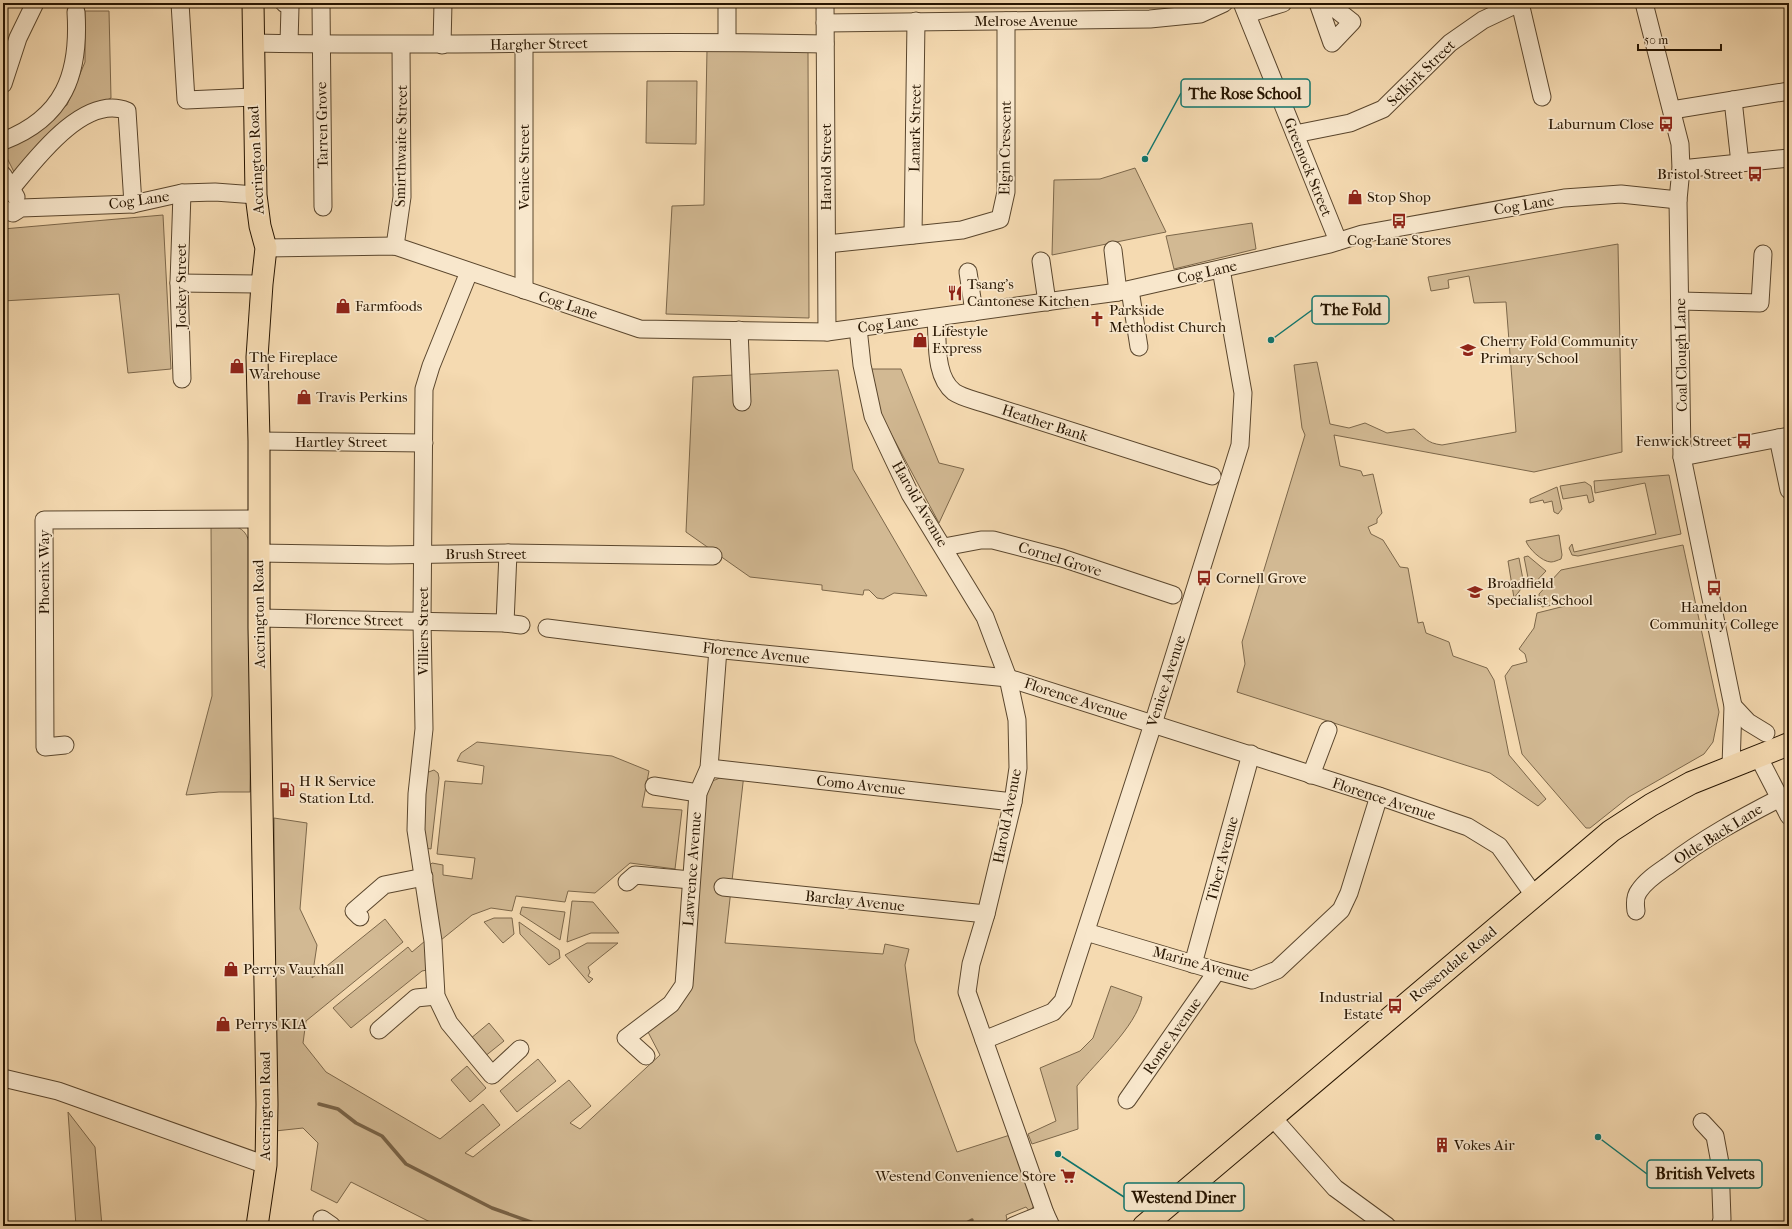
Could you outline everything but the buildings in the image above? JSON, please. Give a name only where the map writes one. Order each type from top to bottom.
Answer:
[{"type":"highway","name":"Rossendale Road","points":[[1144,1226],[1611,831],[1651,805],[1691,783],[1789,744]]},
{"type":"main road","name":"Accrington Road","points":[[253,3],[256,195],[260,226],[266,248],[257,357],[259,441],[258,553],[267,1104],[266,1165],[257,1226]]},
{"type":"street","points":[[3,84],[8,50],[35,3]]},
{"type":"street","points":[[180,3],[186,100],[254,97]]},
{"type":"street","points":[[284,3],[290,6],[289,43]]},
{"type":"street","name":"Tarren Grove","points":[[321,3],[323,207]]},
{"type":"street","points":[[442,45],[443,3]]},
{"type":"street","points":[[727,3],[727,42]]},
{"type":"street","name":"Harold Street","points":[[825,3],[827,332]]},
{"type":"street","name":"Melrose Avenue","points":[[825,23],[1150,19],[1200,14],[1224,3]]},
{"type":"street","points":[[1244,8],[1282,3]]},
{"type":"street","points":[[1318,3],[1332,43],[1352,22],[1328,3]]},
{"type":"street","points":[[1519,3],[1542,97]]},
{"type":"street","name":"Selkirk Street","points":[[1295,134],[1350,123],[1383,109],[1450,43],[1483,20],[1519,3]]},
{"type":"street","name":"Coal Clough Lane","points":[[1644,3],[1680,144],[1681,169],[1678,200],[1682,458],[1732,706],[1731,766]]},
{"type":"street","name":"Greenock Street","points":[[1244,8],[1338,241]]},
{"type":"street","points":[[3,141],[20,134],[49,114],[65,90],[74,65],[77,33],[76,12]]},
{"type":"street","name":"Lanark Street","points":[[913,235],[916,21]]},
{"type":"street","name":"Elgin Crescent","points":[[827,244],[962,230],[1000,219],[1006,192],[1006,21]]},
{"type":"street","name":"Hargher Street","points":[[253,42],[401,45],[727,42],[825,44]]},
{"type":"street","name":"Venice Street","points":[[524,44],[524,290]]},
{"type":"street","name":"Smirthwaite Street","points":[[396,246],[402,197],[401,45]]},
{"type":"street","points":[[1672,110],[1789,91]]},
{"type":"street","points":[[1733,100],[1740,163]]},
{"type":"street","points":[[21,208],[6,184],[68,126],[102,109],[121,108],[127,111],[133,204]]},
{"type":"street","points":[[1681,169],[1789,158]]},
{"type":"street","name":"Cog Lane","points":[[3,209],[13,213],[21,208],[133,204],[182,193],[215,192],[256,195]]},
{"type":"street","name":"Jockey Street","points":[[182,193],[179,283],[182,379]]},
{"type":"street","name":"Cog Lane","points":[[266,248],[396,246],[640,329],[827,332],[1124,291],[1338,241],[1362,234],[1564,198],[1621,194],[1678,200]]},
{"type":"street","points":[[1113,250],[1139,347]]},
{"type":"street","points":[[1680,302],[1760,303],[1763,254]]},
{"type":"street","points":[[1041,261],[1047,302]]},
{"type":"street","name":"Venice Avenue","points":[[984,1040],[1053,1012],[1062,1001],[1086,932],[1153,724],[1240,445],[1243,393],[1221,269]]},
{"type":"street","name":"Villiers Street","points":[[469,272],[426,378],[424,389],[422,555],[424,729],[417,794],[416,830],[433,941],[436,996],[449,1023],[492,1075],[520,1049]]},
{"type":"street","points":[[968,272],[974,312]]},
{"type":"street","points":[[179,283],[262,284]]},
{"type":"street","name":"Heather Bank","points":[[936,318],[940,365],[944,380],[954,392],[982,403],[1212,476]]},
{"type":"street","name":"Harold Avenue","points":[[858,328],[862,365],[872,416],[910,494],[985,617],[1008,678],[1017,720],[1018,768],[1013,802],[986,914],[971,964],[967,992],[1048,1219]]},
{"type":"street","points":[[739,330],[742,402]]},
{"type":"street","points":[[1682,458],[1784,437],[1789,490]]},
{"type":"street","name":"Hartley Street","points":[[259,441],[424,443]]},
{"type":"street","name":"Phoenix Way","points":[[64,745],[45,747],[44,520],[259,519]]},
{"type":"street","name":"Cornel Grove","points":[[944,548],[981,540],[993,540],[1062,558],[1173,595]]},
{"type":"street","name":"Brush Street","points":[[258,553],[422,555],[508,553],[713,556]]},
{"type":"street","name":"Florence Street","points":[[259,618],[513,624],[508,553]]},
{"type":"street","name":"Florence Avenue","points":[[547,628],[718,649],[1008,678],[1251,754],[1468,827],[1499,846],[1534,895]]},
{"type":"street","name":"Lawrence Avenue","points":[[646,1056],[626,1038],[672,1004],[684,984],[698,793],[709,768],[718,649]]},
{"type":"street","points":[[1732,706],[1748,722],[1766,733]]},
{"type":"street","points":[[1311,775],[1328,730]]},
{"type":"street","name":"Tiber Avenue","points":[[1193,964],[1251,754]]},
{"type":"street","name":"Olde Back Lane","points":[[1758,756],[1789,816]]},
{"type":"street","name":"Como Avenue","points":[[709,768],[1013,802]]},
{"type":"street","points":[[654,786],[698,793]]},
{"type":"street","name":"Marine Avenue","points":[[1086,932],[1252,980],[1277,970],[1341,910],[1349,893],[1379,796]]},
{"type":"street","name":"Olde Back Lane","points":[[1636,911],[1634,904],[1639,891],[1655,875],[1699,843],[1732,822],[1780,798]]},
{"type":"street","points":[[627,882],[635,875],[691,880]]},
{"type":"street","points":[[360,917],[354,910],[384,885],[424,877]]},
{"type":"street","name":"Barclay Avenue","points":[[723,887],[986,914]]},
{"type":"street","name":"Rome Avenue","points":[[1127,1100],[1218,971]]},
{"type":"street","points":[[379,1030],[416,998],[436,996]]},
{"type":"street","points":[[3,1078],[58,1091],[266,1165]]},
{"type":"street","points":[[1272,1117],[1335,1188],[1387,1226]]},
{"type":"street","points":[[1702,1122],[1715,1136],[1720,1163],[1722,1218],[1720,1226]]},
{"type":"street","points":[[1013,1226],[1048,1219]]},
{"type":"shaded area","points":[[85,11],[109,11],[111,98],[55,127],[15,174],[3,150],[67,105],[85,62]]},
{"type":"shaded area","points":[[707,50],[808,52],[809,318],[666,314],[672,206],[704,205]]},
{"type":"shaded area","points":[[647,81],[697,81],[696,144],[646,143]]},
{"type":"shaded area","points":[[1135,168],[1166,232],[1052,255],[1054,180],[1100,179]]},
{"type":"shaded area","points":[[163,215],[171,369],[128,373],[119,294],[3,301],[3,229]]},
{"type":"shaded area","points":[[1252,223],[1256,249],[1174,269],[1166,236]]},
{"type":"shaded area","points":[[1618,244],[1622,452],[1534,472],[1334,435],[1340,466],[1361,471],[1363,476],[1373,474],[1382,513],[1377,519],[1377,523],[1368,527],[1371,534],[1383,540],[1400,567],[1408,568],[1418,623],[1423,622],[1426,633],[1449,642],[1453,656],[1487,668],[1494,680],[1509,755],[1546,799],[1538,806],[1490,773],[1237,692],[1245,664],[1242,642],[1305,435],[1302,428],[1294,365],[1317,362],[1330,424],[1349,428],[1365,423],[1387,433],[1414,429],[1426,440],[1442,445],[1516,432],[1506,302],[1474,303],[1469,276],[1448,280],[1449,288],[1431,291],[1428,277]]},
{"type":"shaded area","points":[[871,369],[901,369],[939,463],[964,469],[939,523],[881,415]]},
{"type":"shaded area","points":[[838,370],[853,469],[927,596],[894,593],[883,599],[877,598],[869,590],[864,590],[863,595],[822,590],[822,585],[750,577],[686,532],[693,377]]},
{"type":"shaded area","points":[[1669,475],[1681,534],[1578,556],[1572,555],[1569,548],[1572,544],[1574,552],[1656,534],[1645,483],[1595,493],[1594,481]]},
{"type":"shaded area","points":[[1585,482],[1591,486],[1594,501],[1589,503],[1587,495],[1563,499],[1560,486]]},
{"type":"shaded area","points":[[1557,487],[1562,509],[1558,514],[1554,512],[1552,501],[1544,503],[1543,500],[1530,503],[1530,499]]},
{"type":"shaded area","points":[[211,526],[234,526],[239,528],[247,536],[249,542],[251,713],[250,792],[219,792],[186,795],[212,696]]},
{"type":"shaded area","points":[[1559,535],[1562,555],[1561,559],[1552,562],[1544,560],[1532,551],[1526,541]]},
{"type":"shaded area","points":[[1683,545],[1719,712],[1713,742],[1704,754],[1629,797],[1590,828],[1586,828],[1522,754],[1505,676],[1512,666],[1527,662],[1525,654],[1519,649],[1534,628],[1537,613],[1569,605],[1568,602],[1542,607],[1540,604],[1539,594],[1561,570]]},
{"type":"shaded area","points":[[1528,556],[1546,571],[1530,588],[1524,557]]},
{"type":"shaded area","points":[[1519,558],[1524,585],[1514,598],[1508,561]]},
{"type":"shaded area","points":[[477,742],[612,756],[649,771],[642,807],[682,810],[675,869],[630,863],[595,893],[568,891],[565,902],[516,896],[512,911],[491,908],[472,915],[441,940],[429,866],[432,863],[443,865],[443,875],[472,879],[475,858],[437,854],[445,781],[482,784],[484,766],[457,761],[461,753]]},
{"type":"shaded area","points":[[434,770],[438,773],[439,778],[431,849],[425,848],[422,836],[426,773]]},
{"type":"shaded area","points":[[732,773],[744,774],[725,943],[883,954],[885,944],[909,949],[905,965],[915,1041],[957,1152],[1010,1135],[1036,1202],[1030,1212],[1026,1207],[1006,1215],[1008,1224],[1002,1226],[438,1226],[351,1182],[337,1203],[311,1190],[318,1143],[303,1128],[275,1131],[274,818],[307,823],[300,909],[317,945],[312,978],[385,919],[403,942],[306,1021],[303,1043],[326,1072],[440,1139],[483,1104],[500,1125],[465,1153],[473,1157],[569,1080],[591,1106],[570,1123],[580,1129],[660,1055],[648,1032],[680,1004],[704,800],[710,782]]},
{"type":"shaded area","points":[[572,901],[593,902],[619,933],[591,933],[567,942]]},
{"type":"shaded area","points":[[522,907],[565,912],[560,940],[520,914]]},
{"type":"shaded area","points":[[494,918],[512,918],[514,934],[503,943],[484,922]]},
{"type":"shaded area","points":[[519,922],[559,950],[560,958],[549,965],[520,934]]},
{"type":"shaded area","points":[[425,941],[427,970],[422,971],[351,1028],[333,1008],[408,947],[412,952]]},
{"type":"shaded area","points":[[587,943],[618,943],[588,967],[590,972],[588,976],[593,979],[589,983],[565,955]]},
{"type":"shaded area","points":[[1111,986],[1142,997],[1132,1020],[1124,1032],[1077,1086],[1078,1129],[1032,1144],[1028,1134],[1056,1121],[1040,1068],[1080,1051],[1093,1038]]},
{"type":"shaded area","points":[[489,1023],[504,1041],[484,1057],[470,1039]]},
{"type":"shaded area","points":[[538,1059],[556,1081],[517,1112],[500,1091]]},
{"type":"shaded area","points":[[467,1066],[486,1088],[470,1102],[451,1080]]},
{"type":"shaded area","points":[[68,1112],[95,1147],[102,1226],[76,1226]]},
{"type":"waterway","points":[[319,1104],[338,1109],[356,1123],[382,1136],[406,1164],[492,1208],[542,1226]]},
{"type":"waterway","points":[[961,1226],[972,1220]]},
{"type":"waterway","points":[[899,1226],[905,1226]]},
{"type":"place","name":"Laburnum Close","points":[[1666,124]]},
{"type":"place","name":"The Rose School","points":[[1145,159]]},
{"type":"place","name":"Bristol Street","points":[[1755,174]]},
{"type":"place","name":"Stop Shop","points":[[1355,197]]},
{"type":"place","name":"Cog Lane Stores","points":[[1399,221]]},
{"type":"place","name":"Tsang's Cantonese Kitchen","points":[[955,293]]},
{"type":"place","name":"Farmfoods","points":[[343,306]]},
{"type":"place","name":"Parkside Methodist Church","points":[[1097,319]]},
{"type":"place","name":"Lifestyle Express","points":[[920,340]]},
{"type":"place","name":"The Fold","points":[[1271,340]]},
{"type":"place","name":"Cherry Fold Community Primary School","points":[[1468,350]]},
{"type":"place","name":"The Fireplace Warehouse","points":[[237,366]]},
{"type":"place","name":"Travis Perkins","points":[[304,397]]},
{"type":"place","name":"Fenwick Street","points":[[1744,441]]},
{"type":"place","name":"Cornell Grove","points":[[1204,578]]},
{"type":"place","name":"Hameldon Community College","points":[[1714,588]]},
{"type":"place","name":"Broadfield Specialist School","points":[[1475,592]]},
{"type":"place","name":"H R Service Station Ltd.","points":[[287,790]]},
{"type":"place","name":"Perrys Vauxhall","points":[[231,969]]},
{"type":"place","name":"Industrial Estate","points":[[1395,1006]]},
{"type":"place","name":"Perrys KIA","points":[[223,1024]]},
{"type":"place","name":"British Velvets","points":[[1598,1137]]},
{"type":"place","name":"Vokes Air","points":[[1442,1145]]},
{"type":"place","name":"Westend Diner","points":[[1058,1154]]},
{"type":"place","name":"Westend Convenience Store","points":[[1068,1176]]}]
